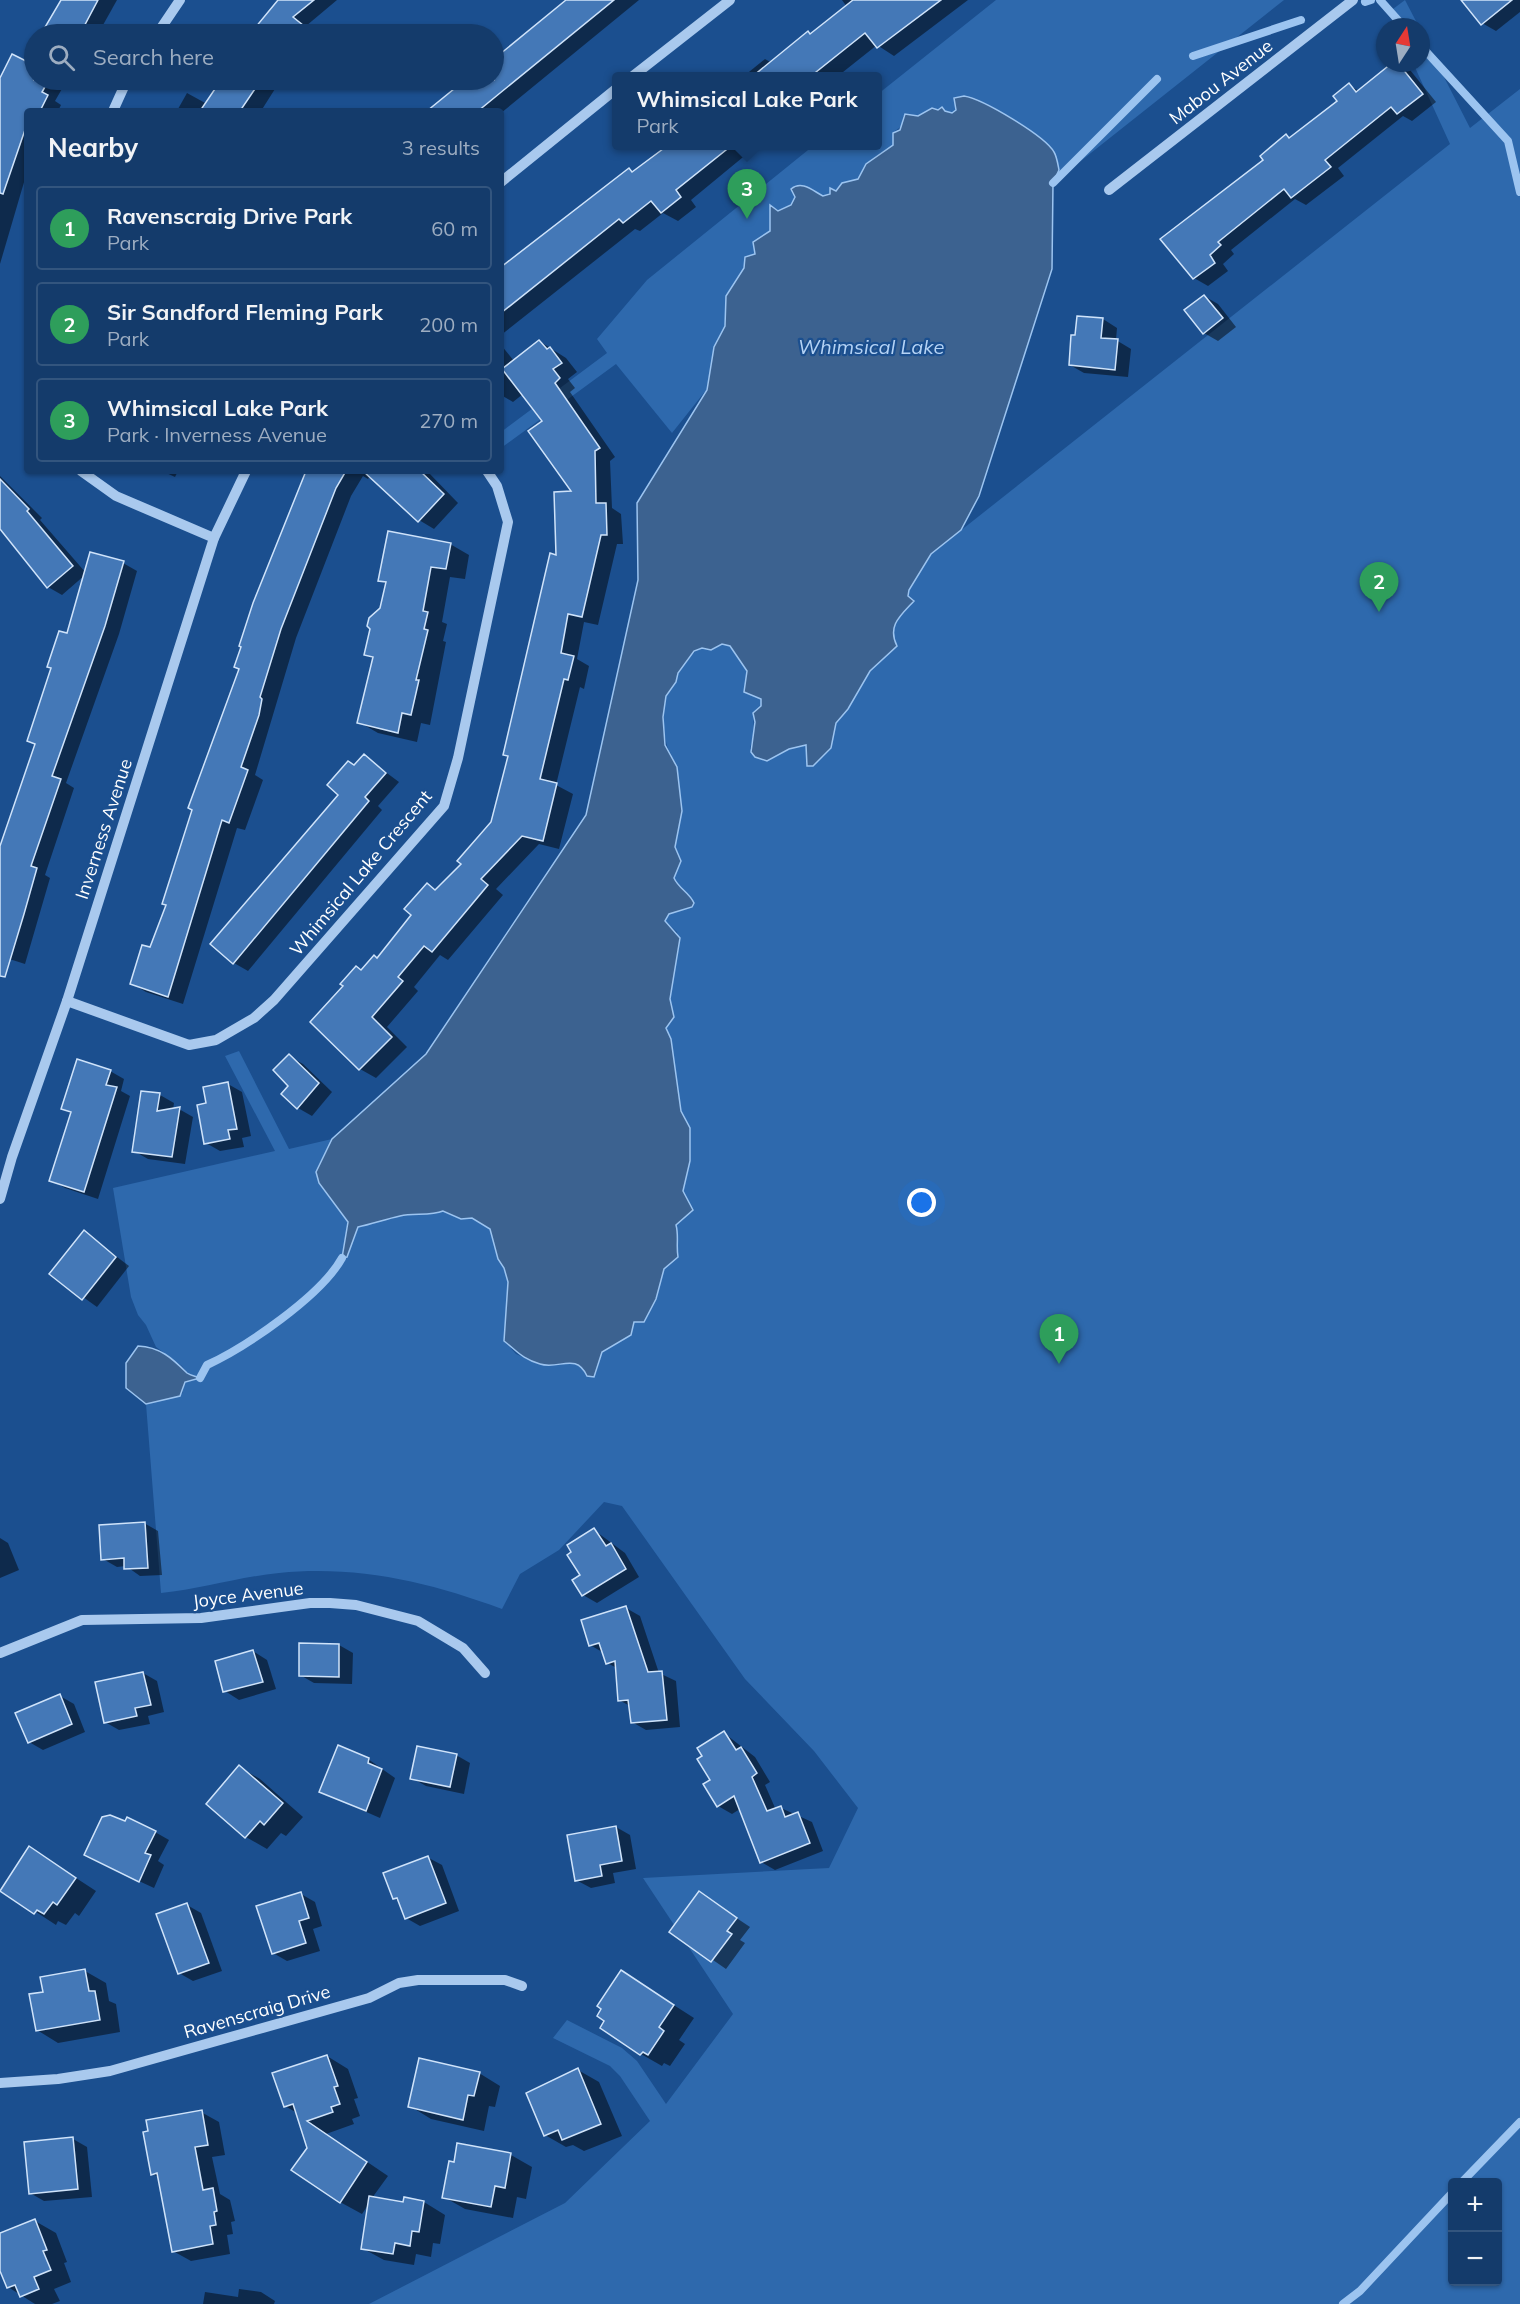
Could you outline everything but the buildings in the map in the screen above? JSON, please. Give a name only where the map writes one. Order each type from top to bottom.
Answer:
[{"type":"street","points":[[164,24],[180,0]]},
{"type":"street","points":[[638,72],[730,0]]},
{"type":"street","name":"Mabou Avenue","points":[[1108,190],[1353,0]]},
{"type":"street","points":[[114,108],[122,90]]},
{"type":"street","points":[[504,180],[612,92]]},
{"type":"street","points":[[85,474],[116,496],[213,538]]},
{"type":"street","name":"Inverness Avenue","points":[[0,1199],[12,1157],[67,1001],[213,538],[245,474]]},
{"type":"street","name":"Whimsical Lake Crescent","points":[[67,1001],[189,1045],[216,1040],[254,1018],[274,1000],[444,806],[458,759],[508,522],[497,486],[489,474]]},
{"type":"street","name":"Joyce Avenue","points":[[0,1653],[82,1620],[201,1618],[310,1603],[330,1603],[356,1605],[418,1622],[464,1648],[485,1673]]},
{"type":"street","name":"Ravenscraig Drive","points":[[0,2083],[79,2076],[119,2068],[369,1998],[399,1983],[418,1980],[505,1980],[522,1986]]},
{"type":"shaded area","points":[[996,0],[1284,0],[1053,183],[1059,170],[1055,154],[1048,145],[1016,121],[972,97],[952,113],[932,108],[918,116],[903,116],[902,126],[895,131],[893,145],[867,164],[858,179],[823,196],[803,185],[792,192],[795,197],[791,205],[778,211],[770,205],[770,231],[758,239],[755,254],[726,296],[725,326],[714,347],[707,389],[672,433],[616,364],[504,446],[504,430],[607,353],[597,339],[647,280],[808,150],[882,150],[882,91]]},
{"type":"shaded area","points":[[1405,0],[1414,18],[1392,18],[1389,12]]},
{"type":"shaded area","points":[[1430,50],[1470,128],[1520,89],[1520,2304],[369,2304],[565,2203],[650,2121],[620,2076],[610,2066],[553,2038],[567,2020],[622,2048],[637,2061],[666,2104],[733,2014],[643,1878],[829,1868],[858,1808],[814,1751],[745,1679],[622,1506],[604,1502],[559,1550],[520,1574],[502,1609],[420,1584],[336,1571],[279,1573],[161,1593],[146,1404],[182,1394],[185,1382],[199,1379],[188,1374],[182,1366],[156,1347],[146,1325],[138,1315],[131,1297],[113,1188],[275,1151],[225,1056],[239,1051],[289,1149],[332,1139],[316,1172],[319,1183],[348,1222],[342,1258],[354,1239],[358,1227],[400,1216],[443,1211],[461,1219],[472,1218],[491,1229],[498,1259],[504,1268],[508,1282],[504,1341],[516,1354],[541,1365],[572,1363],[596,1373],[602,1352],[631,1335],[634,1322],[644,1322],[656,1299],[664,1269],[678,1257],[676,1225],[681,1217],[692,1212],[683,1191],[690,1161],[690,1128],[681,1111],[671,1039],[666,1028],[674,1017],[670,1000],[674,962],[679,947],[677,932],[665,921],[669,914],[692,907],[694,903],[674,878],[681,859],[675,847],[682,811],[664,726],[666,696],[689,658],[698,650],[722,644],[730,646],[747,671],[744,692],[761,699],[761,706],[753,713],[754,732],[750,749],[767,761],[789,749],[807,745],[807,765],[831,748],[836,723],[848,709],[870,671],[896,646],[894,627],[914,600],[908,596],[909,590],[931,554],[1450,144],[1417,72],[1430,72]]},
{"type":"water","name":"Whimsical Lake","points":[[964,96],[998,111],[1039,137],[1054,152],[1059,170],[1053,183],[1052,269],[979,496],[961,530],[931,554],[909,590],[908,596],[914,601],[894,627],[893,633],[897,646],[870,671],[848,709],[836,723],[831,748],[813,766],[807,766],[806,745],[789,749],[767,761],[755,757],[751,752],[755,722],[753,713],[761,706],[761,699],[744,692],[747,671],[730,646],[722,644],[711,650],[702,648],[694,651],[678,673],[676,682],[666,696],[663,717],[665,745],[677,767],[682,811],[675,847],[681,861],[674,878],[694,903],[692,907],[669,914],[665,921],[680,938],[670,999],[674,1017],[666,1028],[671,1039],[681,1111],[690,1128],[690,1161],[683,1191],[693,1210],[676,1225],[678,1257],[664,1269],[656,1299],[644,1322],[634,1322],[631,1335],[602,1352],[594,1377],[587,1376],[583,1369],[572,1363],[547,1365],[534,1362],[504,1341],[508,1282],[504,1268],[498,1259],[490,1229],[472,1218],[461,1219],[443,1211],[400,1216],[358,1227],[347,1257],[342,1258],[348,1222],[319,1183],[316,1172],[332,1139],[426,1054],[586,815],[638,580],[637,503],[707,390],[714,347],[725,326],[726,296],[744,268],[745,257],[755,254],[753,242],[770,231],[770,205],[778,211],[791,205],[795,197],[791,189],[795,187],[807,187],[823,196],[830,194],[830,188],[836,191],[842,183],[858,179],[866,164],[893,145],[893,133],[900,130],[905,114],[918,116],[932,108],[938,110],[942,107],[945,111],[952,113],[956,110],[954,98]]},
{"type":"water","points":[[138,1346],[159,1351],[171,1358],[190,1375],[200,1378],[185,1382],[180,1396],[146,1404],[126,1388],[126,1363]]},
{"type":"waterway","points":[[1365,2],[1371,0]]},
{"type":"waterway","points":[[1380,0],[1396,18]]},
{"type":"waterway","points":[[1193,56],[1301,20]]},
{"type":"waterway","points":[[1430,56],[1508,141],[1520,192]]},
{"type":"waterway","points":[[1053,183],[1157,79]]},
{"type":"waterway","points":[[200,1378],[207,1365],[242,1346],[300,1304],[332,1273],[342,1258]]},
{"type":"waterway","points":[[1466,2178],[1520,2122]]},
{"type":"waterway","points":[[1343,2304],[1360,2291],[1448,2197]]},
{"type":"place","name":"Whimsical Lake Park","points":[[747,219]]},
{"type":"place","name":"Sir Sandford Fleming Park","points":[[1379,612]]},
{"type":"place","name":"Ravenscraig Drive Park","points":[[1059,1364]]}]
